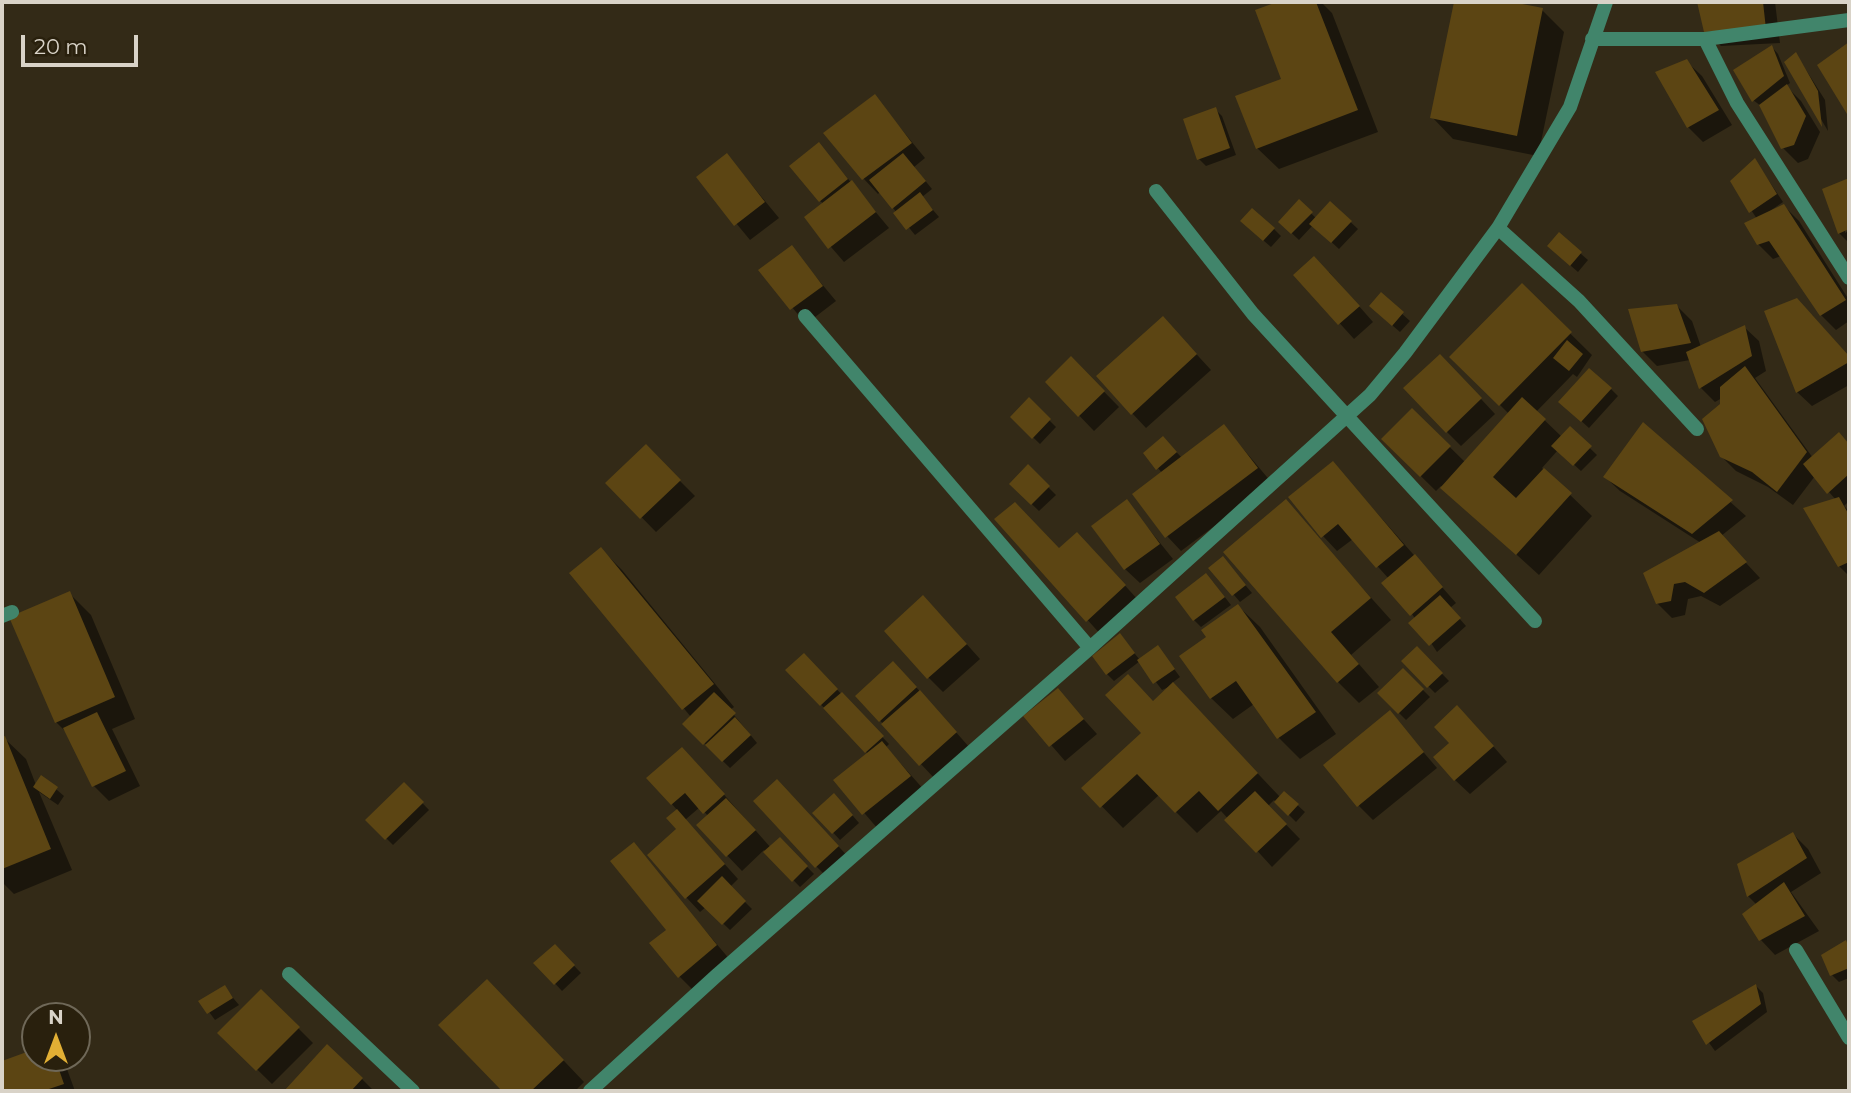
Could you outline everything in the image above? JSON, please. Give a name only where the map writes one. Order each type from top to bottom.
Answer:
[{"type":"street","points":[[590,1091],[716,976],[1090,648],[1370,395],[1405,353],[1498,228],[1570,107],[1606,2]]},
{"type":"street","points":[[1592,39],[1705,39],[1849,20]]},
{"type":"street","points":[[1705,39],[1737,103],[1849,278]]},
{"type":"street","points":[[1156,191],[1253,314],[1535,621]]},
{"type":"street","points":[[1498,228],[1579,302],[1698,429]]},
{"type":"street","points":[[805,316],[1090,648]]},
{"type":"street","points":[[1796,950],[1849,1038]]},
{"type":"street","points":[[289,974],[413,1091]]},
{"type":"building","points":[[1277,2],[1316,2],[1358,110],[1256,149],[1235,96],[1281,79],[1255,10]]},
{"type":"building","points":[[1454,2],[1512,2],[1543,8],[1517,136],[1430,118]]},
{"type":"building","points":[[1697,2],[1763,2],[1766,29],[1704,32]]},
{"type":"building","points":[[1849,42],[1849,112],[1847,114],[1817,65]]},
{"type":"building","points":[[1772,45],[1784,76],[1752,102],[1733,70]]},
{"type":"building","points":[[1796,52],[1818,91],[1822,127],[1784,62]]},
{"type":"building","points":[[1687,59],[1719,110],[1687,128],[1655,72]]},
{"type":"building","points":[[1787,84],[1806,116],[1794,145],[1781,149],[1759,105]]},
{"type":"building","points":[[875,94],[912,143],[862,180],[823,133]]},
{"type":"building","points":[[1216,107],[1230,148],[1197,160],[1183,119]]},
{"type":"building","points":[[819,142],[848,179],[819,202],[789,166]]},
{"type":"building","points":[[727,153],[765,202],[734,226],[696,177]]},
{"type":"building","points":[[903,153],[926,181],[892,209],[869,180]]},
{"type":"building","points":[[1755,158],[1777,194],[1749,213],[1730,181]]},
{"type":"building","points":[[1849,178],[1849,229],[1838,234],[1822,189]]},
{"type":"building","points":[[852,180],[876,212],[828,249],[804,217]]},
{"type":"building","points":[[920,192],[933,210],[906,230],[893,213]]},
{"type":"building","points":[[1299,199],[1313,212],[1291,234],[1278,222]]},
{"type":"building","points":[[1330,201],[1352,221],[1331,243],[1309,224]]},
{"type":"building","points":[[1784,204],[1846,300],[1820,316],[1769,241],[1757,245],[1744,223]]},
{"type":"building","points":[[1252,208],[1275,228],[1263,241],[1240,221]]},
{"type":"building","points":[[1559,232],[1582,252],[1570,266],[1547,246]]},
{"type":"building","points":[[792,245],[823,286],[790,310],[758,270]]},
{"type":"building","points":[[1314,256],[1360,306],[1338,325],[1293,275]]},
{"type":"building","points":[[1522,283],[1572,332],[1499,406],[1449,357]]},
{"type":"building","points":[[1381,292],[1404,312],[1392,326],[1369,306]]},
{"type":"building","points":[[1797,298],[1849,356],[1849,362],[1796,393],[1764,311]]},
{"type":"building","points":[[1677,304],[1691,343],[1641,352],[1628,309]]},
{"type":"building","points":[[1163,316],[1197,354],[1131,415],[1096,376]]},
{"type":"building","points":[[1745,325],[1752,356],[1699,389],[1686,352]]},
{"type":"building","points":[[1567,340],[1583,354],[1569,371],[1553,358]]},
{"type":"building","points":[[1440,354],[1482,398],[1446,433],[1403,388]]},
{"type":"building","points":[[1071,356],[1105,391],[1078,417],[1045,382]]},
{"type":"building","points":[[1745,366],[1807,452],[1777,492],[1752,472],[1720,457],[1702,419],[1720,404],[1720,387]]},
{"type":"building","points":[[1589,368],[1612,388],[1581,422],[1558,402]]},
{"type":"building","points":[[1029,397],[1051,419],[1032,439],[1010,417]]},
{"type":"building","points":[[1522,397],[1546,419],[1493,477],[1516,498],[1544,468],[1572,493],[1516,555],[1440,488]]},
{"type":"building","points":[[1412,408],[1451,446],[1420,477],[1381,439]]},
{"type":"building","points":[[1643,422],[1733,500],[1692,534],[1603,477]]},
{"type":"building","points":[[1224,424],[1258,468],[1165,538],[1132,494]]},
{"type":"building","points":[[1570,426],[1592,446],[1573,466],[1551,446]]},
{"type":"building","points":[[1839,432],[1849,444],[1849,474],[1827,494],[1803,464]]},
{"type":"building","points":[[1163,436],[1177,452],[1156,470],[1143,453]]},
{"type":"building","points":[[646,444],[681,480],[640,519],[605,483]]},
{"type":"building","points":[[1333,461],[1404,545],[1376,568],[1338,524],[1321,538],[1288,497]]},
{"type":"building","points":[[1028,464],[1050,486],[1031,505],[1009,484]]},
{"type":"building","points":[[1839,497],[1849,515],[1849,562],[1838,567],[1803,508]]},
{"type":"building","points":[[1127,499],[1160,544],[1124,570],[1091,526]]},
{"type":"building","points":[[1286,499],[1371,598],[1331,632],[1359,664],[1337,683],[1223,552]]},
{"type":"building","points":[[1015,502],[1059,548],[1077,532],[1126,585],[1086,622],[994,519]]},
{"type":"building","points":[[1719,531],[1747,562],[1704,593],[1685,582],[1674,584],[1671,601],[1656,604],[1643,573]]},
{"type":"building","points":[[601,547],[714,684],[682,710],[569,573]]},
{"type":"building","points":[[1415,554],[1443,587],[1410,616],[1381,583]]},
{"type":"building","points":[[1223,556],[1246,585],[1232,596],[1208,568]]},
{"type":"building","points":[[1206,573],[1225,597],[1193,621],[1175,597]]},
{"type":"building","points":[[70,591],[115,697],[55,723],[9,617]]},
{"type":"building","points":[[923,595],[967,644],[927,679],[884,631]]},
{"type":"building","points":[[1440,595],[1461,618],[1429,646],[1408,623]]},
{"type":"building","points":[[1238,604],[1316,712],[1277,739],[1236,681],[1210,699],[1179,656],[1206,637],[1201,630]]},
{"type":"building","points":[[1120,633],[1135,653],[1106,675],[1092,656]]},
{"type":"building","points":[[1158,645],[1175,669],[1153,684],[1137,660]]},
{"type":"building","points":[[1417,646],[1443,673],[1427,688],[1401,661]]},
{"type":"building","points":[[804,653],[838,689],[820,706],[785,670]]},
{"type":"building","points":[[893,661],[917,687],[879,722],[855,696]]},
{"type":"building","points":[[1403,668],[1424,689],[1398,714],[1377,693]]},
{"type":"building","points":[[1128,674],[1153,701],[1173,682],[1258,773],[1218,811],[1199,791],[1175,813],[1137,774],[1100,808],[1081,788],[1141,733],[1105,695]]},
{"type":"building","points":[[1058,688],[1084,719],[1049,747],[1023,716]]},
{"type":"building","points":[[920,690],[957,732],[919,766],[881,724]]},
{"type":"building","points":[[714,692],[736,713],[703,745],[682,724]]},
{"type":"building","points":[[842,692],[884,736],[865,753],[823,708]]},
{"type":"building","points":[[1457,705],[1494,746],[1454,781],[1433,757],[1449,743],[1434,727]]},
{"type":"building","points":[[1390,710],[1424,752],[1357,807],[1323,765]]},
{"type":"building","points":[[97,712],[126,771],[92,787],[63,728]]},
{"type":"building","points":[[735,717],[751,735],[722,762],[705,745]]},
{"type":"building","points":[[5,736],[51,849],[2,869],[2,737]]},
{"type":"building","points":[[882,741],[911,776],[862,815],[833,780]]},
{"type":"building","points":[[682,747],[725,794],[703,814],[685,793],[671,805],[646,778]]},
{"type":"building","points":[[41,775],[58,787],[50,799],[33,787]]},
{"type":"building","points":[[777,779],[839,846],[815,868],[753,801]]},
{"type":"building","points":[[404,782],[424,802],[385,840],[365,820]]},
{"type":"building","points":[[1255,791],[1287,824],[1256,853],[1224,820]]},
{"type":"building","points":[[1284,791],[1299,804],[1288,816],[1274,802]]},
{"type":"building","points":[[834,793],[853,815],[832,834],[812,813]]},
{"type":"building","points":[[726,798],[756,830],[726,857],[696,825]]},
{"type":"building","points":[[677,809],[725,864],[685,899],[647,855],[676,829],[666,818]]},
{"type":"building","points":[[1793,832],[1807,858],[1747,897],[1737,864]]},
{"type":"building","points":[[780,837],[808,866],[792,882],[763,852]]},
{"type":"building","points":[[634,842],[717,945],[678,978],[649,943],[666,930],[610,861]]},
{"type":"building","points":[[722,876],[746,901],[722,925],[697,901]]},
{"type":"building","points":[[1784,882],[1805,916],[1759,941],[1742,914]]},
{"type":"building","points":[[1846,940],[1849,948],[1849,968],[1830,976],[1821,955]]},
{"type":"building","points":[[555,944],[575,965],[554,985],[533,963]]},
{"type":"building","points":[[487,979],[564,1060],[531,1091],[502,1091],[438,1025]]},
{"type":"building","points":[[1756,984],[1761,1004],[1706,1045],[1692,1021]]},
{"type":"building","points":[[225,985],[233,998],[207,1014],[198,1001]]},
{"type":"building","points":[[261,989],[300,1027],[256,1071],[217,1033]]},
{"type":"building","points":[[327,1044],[363,1078],[351,1091],[284,1091]]},
{"type":"building","points":[[21,1054],[21,1072],[60,1072],[64,1084],[43,1091],[2,1091],[2,1061]]}]
